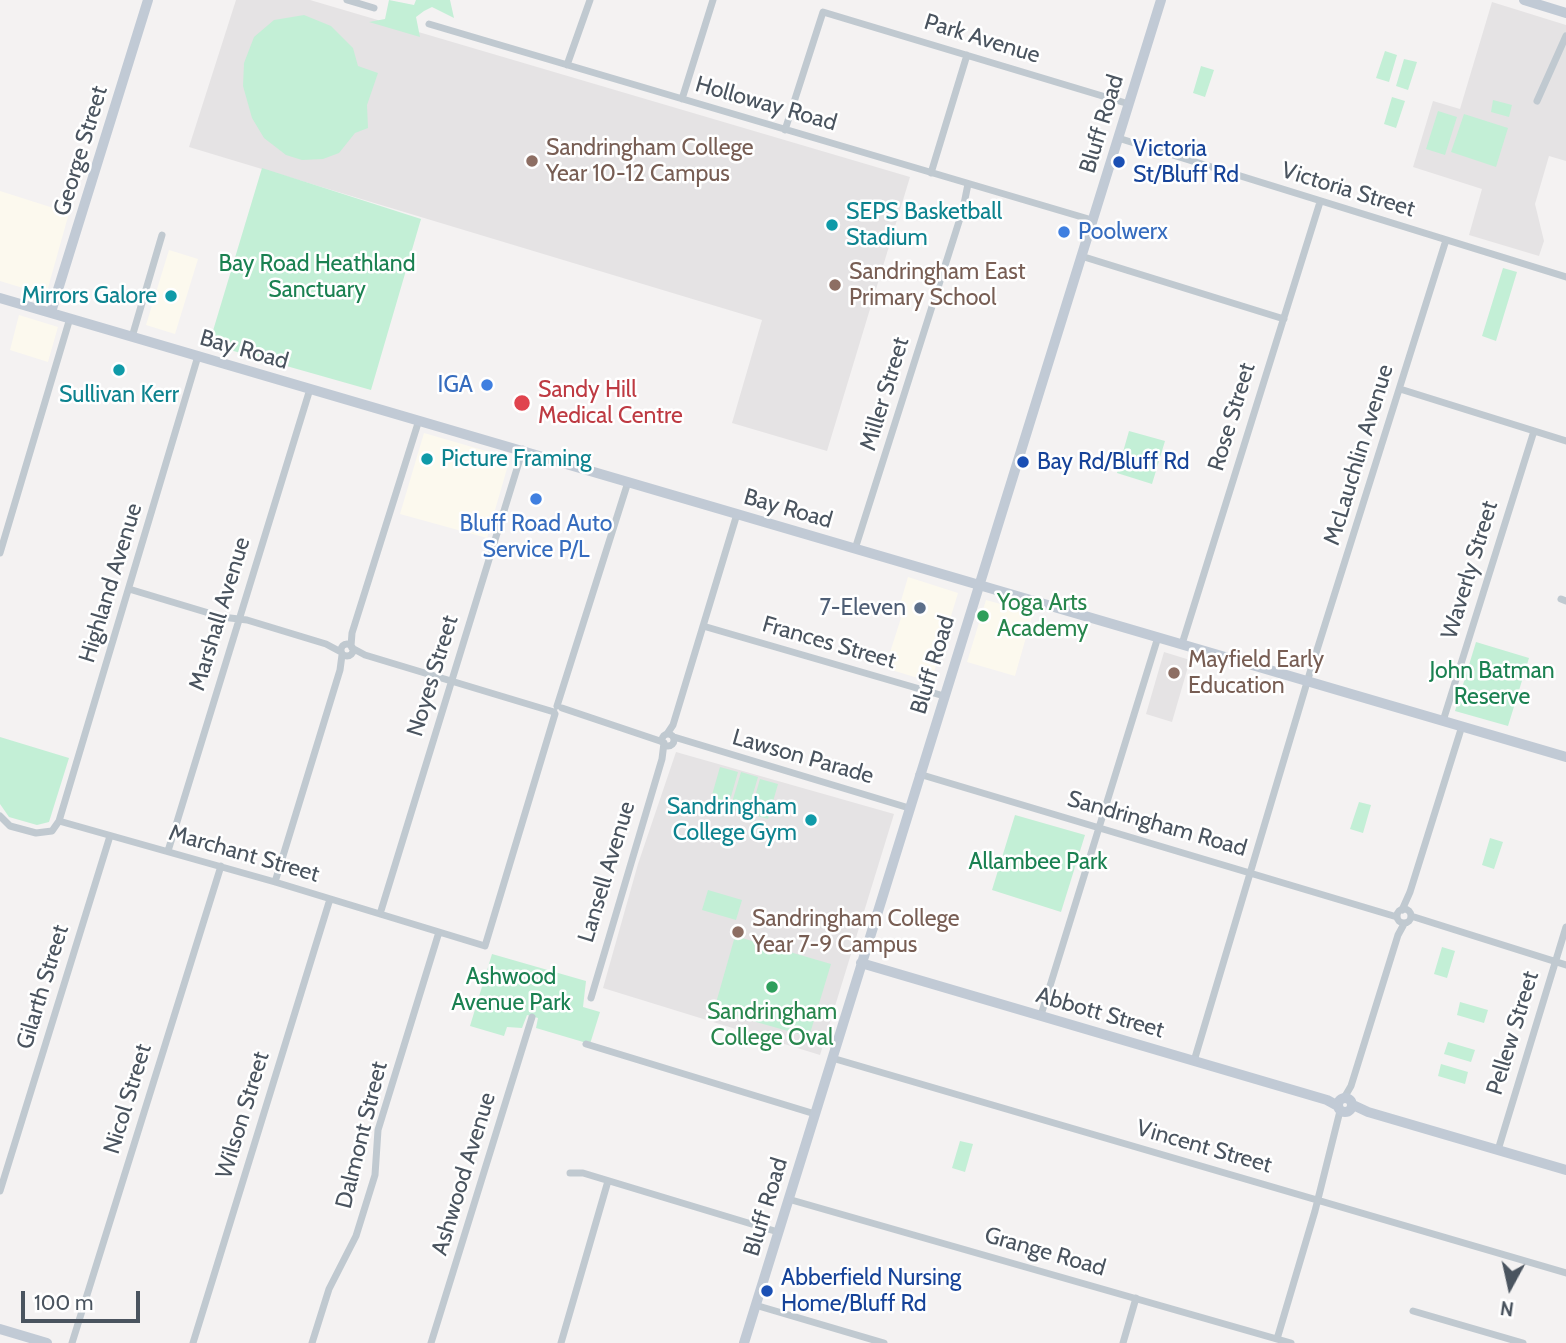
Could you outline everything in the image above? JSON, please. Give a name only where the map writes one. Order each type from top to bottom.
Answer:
[{"type":"main road","name":"George Street","points":[[51,313],[148,0]]},
{"type":"main road","name":"Bluff Road","points":[[744,1343],[977,584],[1161,0]]},
{"type":"main road","points":[[1524,0],[1566,13]]},
{"type":"main road","name":"Bay Road","points":[[0,298],[523,449],[1566,757]]},
{"type":"main road","name":"Abbott Street","points":[[861,963],[1566,1170]]},
{"type":"main road","points":[[0,1329],[47,1343]]},
{"type":"street","points":[[347,0],[374,8]]},
{"type":"street","points":[[570,66],[590,0]]},
{"type":"street","points":[[682,99],[713,0]]},
{"type":"street","name":"Park Avenue","points":[[785,130],[823,12],[1129,104]]},
{"type":"street","name":"Holloway Road","points":[[429,24],[1093,220]]},
{"type":"street","points":[[1537,101],[1566,36]]},
{"type":"street","points":[[931,173],[967,55]]},
{"type":"street","name":"Victoria Street","points":[[1118,138],[1566,277]]},
{"type":"street","name":"Miller Street","points":[[855,549],[971,185]]},
{"type":"street","name":"Rose Street","points":[[1182,644],[1320,202]]},
{"type":"street","points":[[132,337],[162,235]]},
{"type":"street","name":"McLauchlin Avenue","points":[[1194,1061],[1308,681],[1446,240]]},
{"type":"street","points":[[1081,256],[1283,319]]},
{"type":"street","points":[[0,553],[69,318]]},
{"type":"street","name":"Highland Avenue","points":[[59,821],[198,356]]},
{"type":"street","name":"Marshall Avenue","points":[[168,851],[310,389]]},
{"type":"street","points":[[1400,389],[1566,441]]},
{"type":"street","points":[[275,882],[419,420]]},
{"type":"street","name":"Waverly Street","points":[[1443,721],[1534,430]]},
{"type":"street","name":"Noyes Street","points":[[380,914],[523,449]]},
{"type":"street","points":[[558,710],[628,482]]},
{"type":"street","name":"Lansell Avenue","points":[[591,998],[737,514]]},
{"type":"street","name":"Lawson Parade","points":[[129,589],[541,707],[685,743],[909,808]]},
{"type":"street","name":"Frances Street","points":[[703,626],[943,696]]},
{"type":"street","points":[[1041,1016],[1158,637]]},
{"type":"street","name":"Marchant Street","points":[[59,821],[221,866],[485,946],[558,710]]},
{"type":"street","points":[[1277,1339],[1339,1124],[1462,726]]},
{"type":"street","name":"Sandringham Road","points":[[919,774],[1566,965]]},
{"type":"street","points":[[2,822],[41,833],[52,831],[59,821]]},
{"type":"street","name":"Gilarth Street","points":[[0,1191],[110,835]]},
{"type":"street","name":"Nicol Street","points":[[72,1343],[221,866]]},
{"type":"street","name":"Wilson Street","points":[[193,1343],[330,899]]},
{"type":"street","name":"Pellew Street","points":[[1498,1150],[1566,927]]},
{"type":"street","name":"Dalmont Street","points":[[312,1343],[329,1289],[360,1225],[375,1175],[378,1130],[439,932]]},
{"type":"street","name":"Ashwood Avenue","points":[[431,1343],[532,1017]]},
{"type":"street","points":[[586,1044],[815,1114]]},
{"type":"street","name":"Vincent Street","points":[[832,1058],[1566,1273]]},
{"type":"street","points":[[570,1173],[583,1173],[778,1232]]},
{"type":"street","points":[[561,1343],[608,1181]]},
{"type":"street","name":"Grange Road","points":[[788,1199],[1291,1343]]},
{"type":"street","points":[[1123,1343],[1136,1298]]},
{"type":"street","points":[[755,1305],[884,1343]]},
{"type":"street","points":[[1413,1311],[1523,1343]]},
{"type":"shaded area","name":"Sandringham College Year 10-12 Campus","points":[[236,0],[310,0],[910,177],[827,451],[732,423],[762,320],[189,147]]},
{"type":"shaded area","points":[[1492,2],[1566,25],[1566,161],[1549,156],[1535,204],[1544,241],[1539,256],[1469,235],[1482,189],[1413,167],[1433,101],[1460,109]]},
{"type":"shaded area","points":[[0,191],[69,213],[46,295],[0,281]]},
{"type":"shaded area","points":[[169,250],[198,259],[175,334],[146,325]]},
{"type":"shaded area","points":[[19,315],[58,327],[48,362],[10,350]]},
{"type":"shaded area","points":[[424,433],[510,458],[487,538],[400,514]]},
{"type":"shaded area","points":[[908,577],[958,593],[931,682],[885,668],[901,618],[898,611]]},
{"type":"shaded area","points":[[986,600],[1033,613],[1015,676],[967,662]]},
{"type":"shaded area","points":[[1164,652],[1190,660],[1172,722],[1146,714]]},
{"type":"shaded area","name":"Sandringham College Year 7-9 Campus","points":[[676,752],[894,814],[820,1055],[603,988],[638,864]]},
{"type":"green space","points":[[389,0],[414,5],[416,0],[450,0],[454,18],[432,7],[424,11],[416,17],[420,37],[369,22],[385,19]]},
{"type":"green space","points":[[304,15],[331,26],[353,48],[358,66],[378,73],[367,105],[368,128],[355,133],[339,153],[323,159],[302,160],[286,155],[264,138],[252,118],[243,86],[244,63],[254,37],[274,20]]},
{"type":"green space","points":[[1385,51],[1397,55],[1389,82],[1376,78]]},
{"type":"green space","points":[[1404,59],[1417,62],[1408,90],[1396,86]]},
{"type":"green space","points":[[1201,66],[1214,70],[1205,97],[1193,93]]},
{"type":"green space","points":[[1392,97],[1405,101],[1396,128],[1384,124]]},
{"type":"green space","points":[[1493,100],[1512,105],[1509,117],[1491,112]]},
{"type":"green space","points":[[1438,111],[1457,117],[1445,155],[1426,149]]},
{"type":"green space","points":[[1464,114],[1508,128],[1496,167],[1451,152]]},
{"type":"green space","name":"Bay Road Heathland Sanctuary","points":[[262,168],[421,219],[371,390],[209,344]]},
{"type":"green space","points":[[1503,268],[1517,272],[1496,341],[1482,336]]},
{"type":"green space","points":[[1129,431],[1165,441],[1152,484],[1117,473]]},
{"type":"green space","name":"John Batman Reserve","points":[[1476,642],[1529,658],[1508,726],[1455,711]]},
{"type":"green space","points":[[0,737],[69,758],[49,822],[37,825],[9,817],[0,804]]},
{"type":"green space","points":[[720,767],[738,772],[728,807],[710,802]]},
{"type":"green space","points":[[741,772],[758,777],[747,814],[730,809]]},
{"type":"green space","points":[[760,779],[778,784],[768,819],[750,814]]},
{"type":"green space","points":[[1359,802],[1371,805],[1363,833],[1350,829]]},
{"type":"green space","name":"Allambee Park","points":[[1015,815],[1085,835],[1061,912],[992,890]]},
{"type":"green space","points":[[1490,838],[1503,842],[1494,869],[1482,865]]},
{"type":"green space","points":[[708,890],[742,900],[736,920],[702,910]]},
{"type":"green space","name":"Sandringham College Oval","points":[[735,936],[831,964],[809,1037],[714,1010]]},
{"type":"green space","points":[[1442,947],[1455,951],[1447,978],[1434,974]]},
{"type":"green space","name":"Ashwood Avenue Park","points":[[492,954],[586,981],[583,1007],[600,1012],[590,1044],[536,1028],[538,1018],[527,1015],[522,1028],[507,1027],[504,1036],[470,1026]]},
{"type":"green space","points":[[1460,1002],[1488,1010],[1484,1023],[1457,1015]]},
{"type":"green space","points":[[1448,1042],[1475,1050],[1471,1062],[1444,1054]]},
{"type":"green space","points":[[1441,1064],[1468,1072],[1465,1084],[1438,1076]]},
{"type":"green space","points":[[960,1141],[973,1144],[965,1172],[952,1168]]},
{"type":"place","name":"Sandringham College Year 10-12 Campus","points":[[532,161]]},
{"type":"place","name":"Victoria St/Bluff Rd","points":[[1119,162]]},
{"type":"place","name":"SEPS Basketball Stadium","points":[[832,225]]},
{"type":"place","name":"Poolwerx","points":[[1064,232]]},
{"type":"place","name":"Sandringham East Primary School","points":[[835,285]]},
{"type":"place","name":"Mirrors Galore","points":[[171,296]]},
{"type":"place","name":"Sullivan Kerr","points":[[119,370]]},
{"type":"place","name":"IGA","points":[[487,385]]},
{"type":"place","name":"Sandy Hill Medical Centre","points":[[522,403]]},
{"type":"place","name":"Picture Framing","points":[[427,459]]},
{"type":"place","name":"Bay Rd/Bluff Rd","points":[[1023,462]]},
{"type":"place","name":"Bluff Road Auto Service P/L","points":[[536,499]]},
{"type":"place","name":"7-Eleven","points":[[920,608]]},
{"type":"place","name":"Yoga Arts Academy","points":[[983,616]]},
{"type":"place","name":"Mayfield Early Education","points":[[1174,673]]},
{"type":"place","name":"Sandringham College Gym","points":[[811,820]]},
{"type":"place","name":"Sandringham College Year 7-9 Campus","points":[[738,932]]},
{"type":"place","name":"Sandringham College Oval","points":[[772,987]]},
{"type":"place","name":"Abberfield Nursing Home/Bluff Rd","points":[[767,1291]]}]
